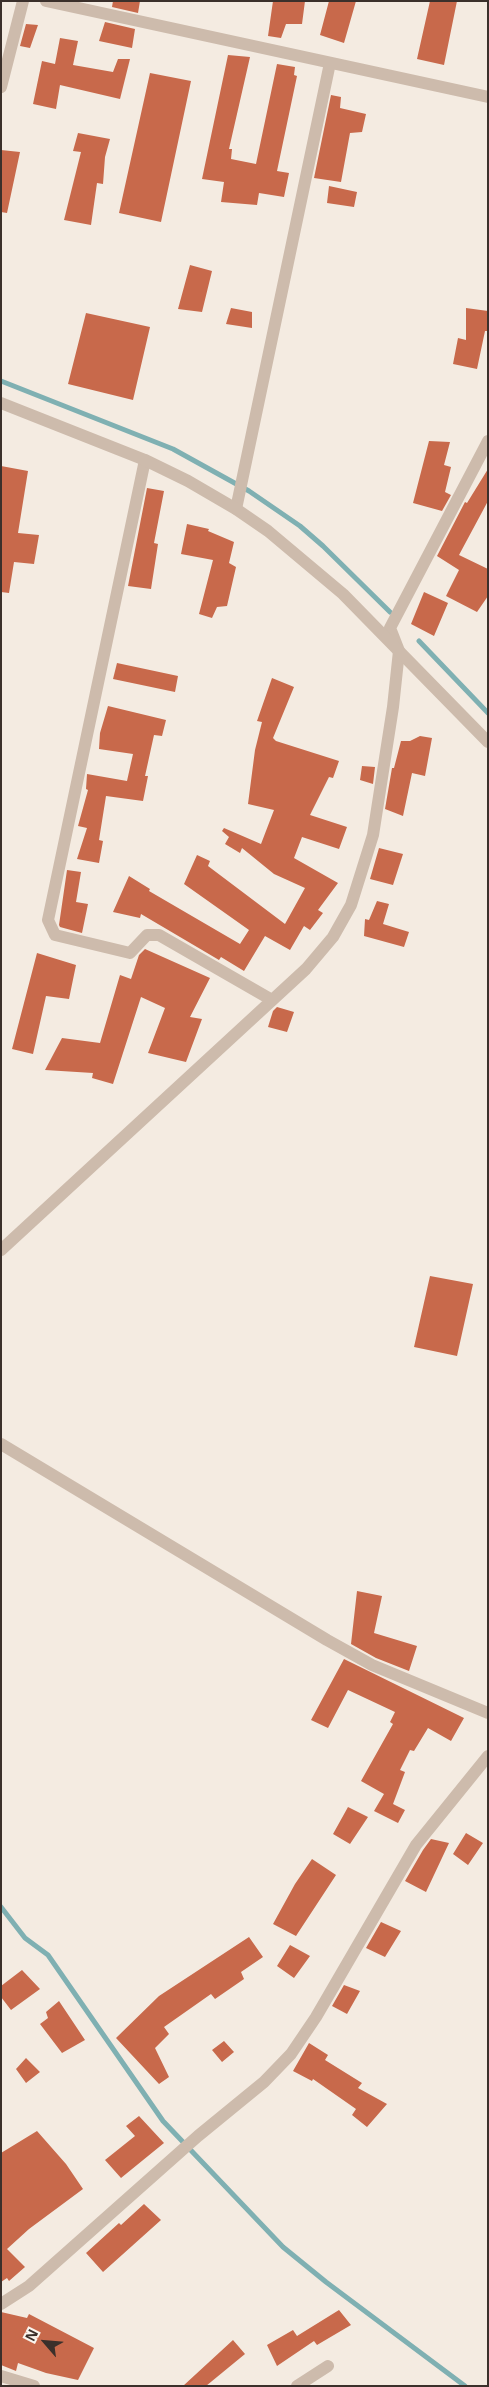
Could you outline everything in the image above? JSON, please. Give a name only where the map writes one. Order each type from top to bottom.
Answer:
[{"type":"street","points":[[1,87],[24,1]]},
{"type":"street","points":[[46,1],[488,97]]},
{"type":"street","points":[[236,509],[330,63]]},
{"type":"street","points":[[1,402],[145,460],[188,481],[236,509],[295,552],[343,594],[488,742]]},
{"type":"street","points":[[1,1250],[306,969],[332,937],[351,905],[373,835],[393,706],[399,651],[390,628],[488,441]]},
{"type":"street","points":[[145,460],[48,920],[55,935],[130,953],[147,934],[159,935],[272,1000]]},
{"type":"street","points":[[1,1232],[11,1241]]},
{"type":"street","points":[[1,1444],[350,1653],[372,1665],[488,1713]]},
{"type":"street","points":[[1,2304],[29,2286],[198,2136],[264,2082],[291,2054],[316,2017],[416,1845],[488,1756]]},
{"type":"street","points":[[297,2386],[328,2366]]},
{"type":"street","points":[[1,2376],[34,2386]]},
{"type":"building","points":[[113,1],[140,1],[138,13],[112,7]]},
{"type":"building","points":[[273,1],[305,1],[302,24],[286,24],[281,38],[268,36]]},
{"type":"building","points":[[329,1],[356,1],[344,43],[320,35]]},
{"type":"building","points":[[430,1],[457,1],[444,65],[417,59]]},
{"type":"building","points":[[105,22],[135,29],[132,48],[99,41]]},
{"type":"building","points":[[26,24],[38,25],[30,48],[20,46]]},
{"type":"building","points":[[60,38],[78,41],[73,65],[113,72],[118,59],[130,59],[120,99],[60,85],[56,109],[33,104],[42,61],[55,64]]},
{"type":"building","points":[[228,55],[250,57],[229,149],[232,149],[231,159],[256,164],[277,64],[295,67],[294,75],[297,76],[277,171],[289,173],[284,197],[259,193],[257,205],[221,202],[224,182],[202,179]]},
{"type":"building","points":[[150,73],[191,81],[161,222],[119,213]]},
{"type":"building","points":[[331,95],[341,97],[340,108],[366,114],[362,132],[350,133],[341,182],[314,178]]},
{"type":"building","points":[[78,133],[110,139],[105,157],[103,184],[97,183],[91,225],[64,220],[81,152],[73,151]]},
{"type":"building","points":[[1,150],[20,152],[7,213],[1,212]]},
{"type":"building","points":[[329,186],[357,192],[354,207],[327,203]]},
{"type":"building","points":[[190,265],[212,271],[202,312],[178,309]]},
{"type":"building","points":[[231,308],[252,312],[252,328],[226,324]]},
{"type":"building","points":[[466,308],[488,311],[488,331],[485,331],[477,369],[453,364],[458,338],[466,340]]},
{"type":"building","points":[[86,313],[150,327],[133,400],[68,384]]},
{"type":"building","points":[[429,441],[450,442],[444,465],[451,467],[445,492],[451,495],[442,511],[413,503]]},
{"type":"building","points":[[1,466],[28,471],[18,533],[39,535],[34,564],[14,562],[9,593],[1,592]]},
{"type":"building","points":[[488,469],[488,501],[459,555],[488,569],[488,596],[477,612],[446,596],[459,570],[437,556],[465,502],[467,503]]},
{"type":"building","points":[[147,488],[164,491],[154,543],[158,544],[151,589],[128,586]]},
{"type":"building","points":[[187,524],[209,529],[208,531],[234,542],[229,563],[236,567],[227,606],[217,607],[212,618],[199,614],[213,560],[181,554]]},
{"type":"building","points":[[424,592],[448,603],[434,636],[411,624]]},
{"type":"building","points":[[117,663],[178,676],[175,692],[113,679]]},
{"type":"building","points":[[272,678],[294,687],[273,738],[276,741],[339,761],[333,778],[329,777],[310,815],[347,827],[339,849],[302,837],[294,858],[338,883],[318,910],[323,913],[310,930],[304,926],[290,950],[265,936],[244,971],[221,957],[219,960],[141,914],[140,918],[113,912],[129,876],[150,889],[149,891],[240,944],[249,930],[184,884],[197,855],[210,861],[208,866],[285,924],[305,888],[274,874],[242,848],[240,853],[225,844],[229,837],[222,831],[224,828],[261,844],[274,810],[248,804],[255,750],[262,722],[257,721]]},
{"type":"building","points":[[108,706],[166,720],[162,736],[154,735],[145,776],[148,776],[143,801],[106,796],[99,840],[103,841],[99,863],[77,859],[87,828],[78,826],[88,790],[86,789],[87,774],[127,781],[133,754],[99,749],[100,733]]},
{"type":"building","points":[[420,736],[432,738],[425,776],[412,773],[403,816],[385,809],[392,768],[394,768],[401,741],[410,741]]},
{"type":"building","points":[[362,766],[375,767],[373,784],[360,780]]},
{"type":"building","points":[[379,848],[403,854],[393,885],[370,879]]},
{"type":"building","points":[[67,870],[81,872],[76,902],[88,904],[82,933],[60,927],[59,925]]},
{"type":"building","points":[[377,901],[389,904],[383,924],[409,932],[404,947],[364,936],[365,919],[369,920]]},
{"type":"building","points":[[145,949],[210,978],[190,1017],[202,1019],[186,1062],[148,1053],[165,1008],[141,997],[113,1084],[92,1078],[93,1073],[45,1070],[62,1038],[100,1043],[120,975],[131,979],[139,955]]},
{"type":"building","points":[[37,953],[76,965],[69,999],[46,996],[33,1054],[12,1049]]},
{"type":"building","points":[[277,1007],[294,1012],[287,1032],[268,1027],[273,1011]]},
{"type":"building","points":[[430,1276],[473,1284],[457,1356],[414,1347]]},
{"type":"building","points":[[357,1591],[382,1596],[374,1633],[417,1646],[409,1671],[376,1658],[351,1644]]},
{"type":"building","points":[[344,1659],[464,1718],[451,1741],[428,1728],[414,1751],[410,1750],[400,1770],[405,1772],[393,1804],[405,1810],[398,1823],[374,1811],[384,1794],[361,1781],[393,1724],[390,1722],[395,1712],[348,1690],[328,1728],[311,1720]]},
{"type":"building","points":[[348,1807],[368,1817],[350,1844],[333,1834]]},
{"type":"building","points":[[466,1833],[483,1843],[468,1865],[453,1854]]},
{"type":"building","points":[[431,1839],[449,1843],[426,1892],[405,1881]]},
{"type":"building","points":[[312,1859],[336,1875],[296,1936],[273,1924],[295,1884]]},
{"type":"building","points":[[381,1922],[401,1931],[385,1957],[366,1948]]},
{"type":"building","points":[[249,1937],[263,1957],[241,1972],[244,1979],[215,1999],[211,1994],[164,2027],[169,2034],[155,2048],[169,2077],[159,2084],[116,2038],[159,1996]]},
{"type":"building","points":[[290,1945],[310,1956],[294,1978],[277,1966]]},
{"type":"building","points":[[22,1970],[40,1989],[11,2010],[1,1997],[1,1986]]},
{"type":"building","points":[[344,1985],[360,1991],[347,2014],[332,2006]]},
{"type":"building","points":[[59,2001],[85,2040],[62,2053],[40,2024],[48,2018],[46,2012]]},
{"type":"building","points":[[224,2041],[234,2052],[222,2062],[212,2050]]},
{"type":"building","points":[[309,2043],[328,2055],[325,2060],[362,2083],[358,2088],[387,2104],[367,2127],[352,2115],[356,2109],[313,2079],[312,2081],[293,2071]]},
{"type":"building","points":[[26,2058],[40,2072],[26,2083],[16,2069]]},
{"type":"building","points":[[139,2116],[164,2143],[121,2178],[105,2160],[135,2136],[126,2126]]},
{"type":"building","points":[[37,2131],[66,2164],[83,2189],[29,2229],[7,2249],[25,2267],[9,2281],[7,2278],[1,2282],[1,2153]]},
{"type":"building","points":[[144,2204],[161,2220],[103,2272],[86,2253],[119,2223],[121,2225]]},
{"type":"building","points":[[339,2310],[351,2325],[317,2345],[314,2341],[277,2366],[267,2345],[293,2330],[297,2336]]},
{"type":"building","points":[[1,2312],[27,2318],[29,2314],[94,2348],[78,2380],[46,2373],[18,2363],[16,2371],[1,2365]]},
{"type":"building","points":[[233,2340],[245,2354],[206,2386],[183,2386]]},
{"type":"waterway","points":[[1,381],[173,449],[249,491],[300,526],[390,612]]},
{"type":"waterway","points":[[419,641],[488,713]]},
{"type":"waterway","points":[[1,1907],[25,1938],[48,1955],[163,2121],[283,2247],[326,2282],[465,2386]]}]
